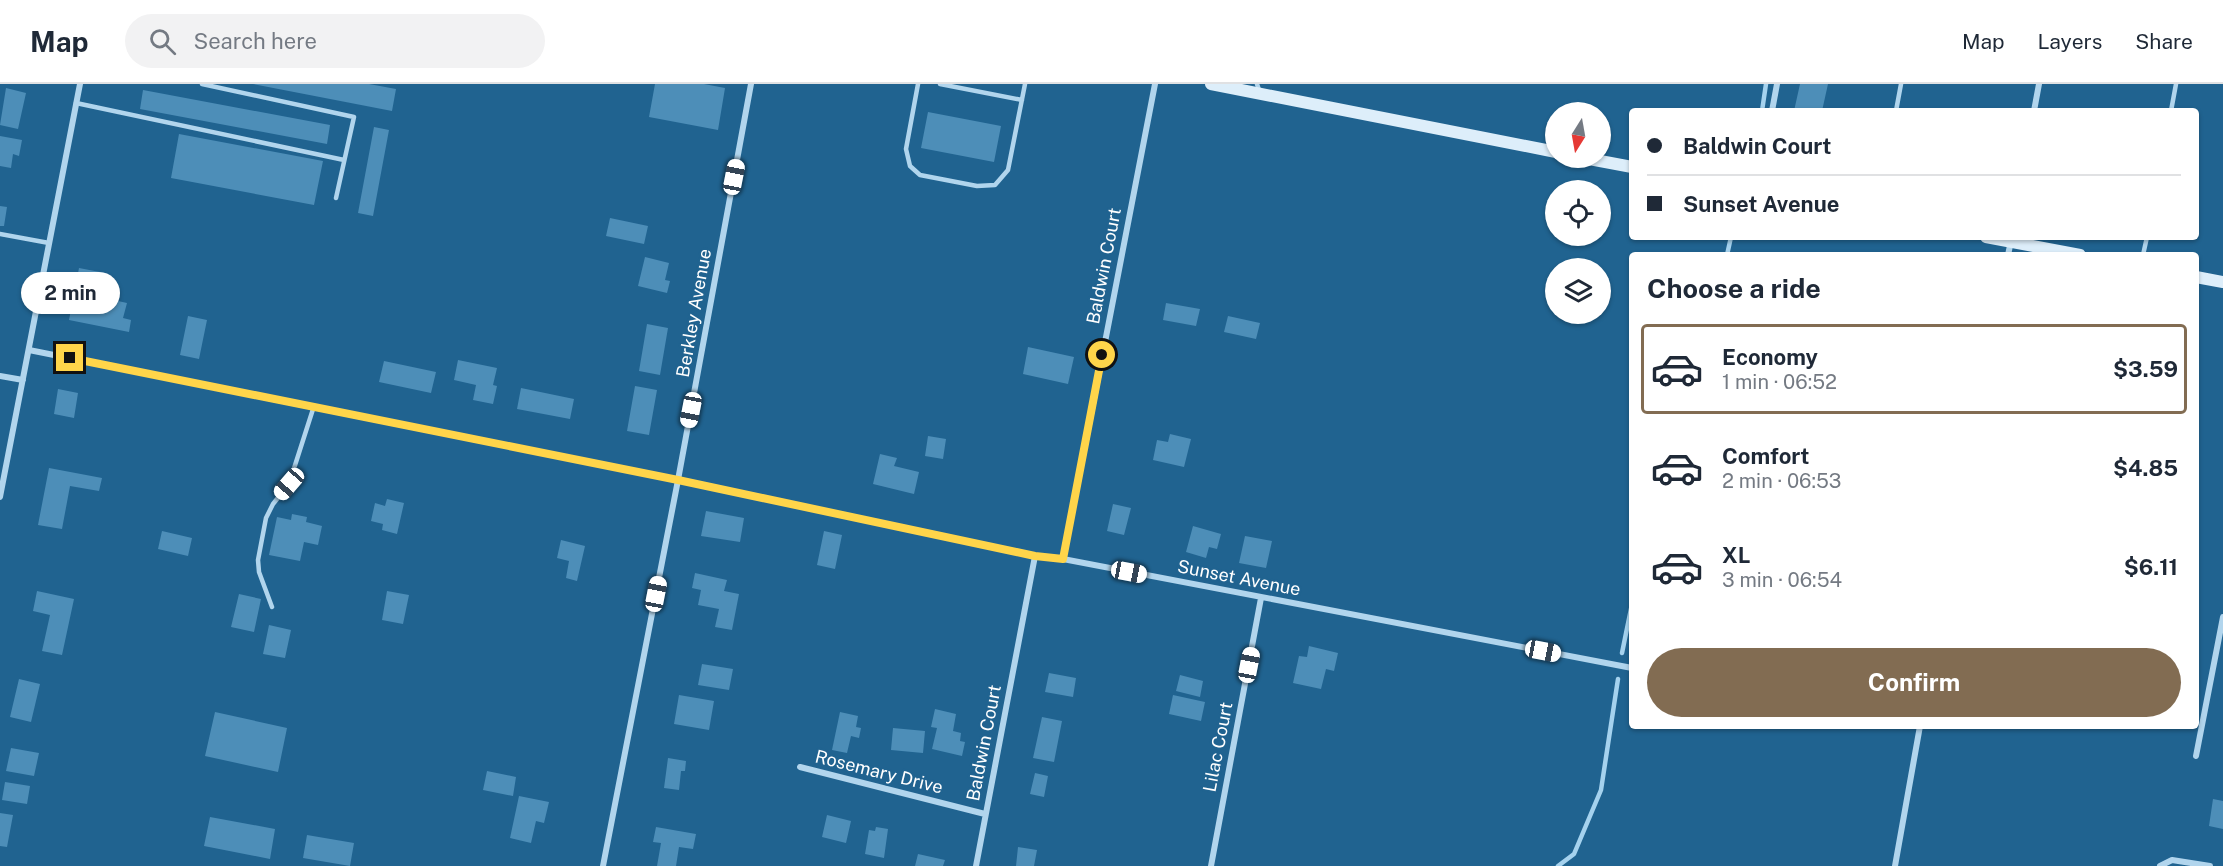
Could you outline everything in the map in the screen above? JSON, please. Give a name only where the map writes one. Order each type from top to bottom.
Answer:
[{"type":"main road","points":[[1211,84],[1258,88],[1545,150]]},
{"type":"main road","points":[[1611,163],[1629,166]]},
{"type":"main road","points":[[2015,240],[2067,252]]},
{"type":"main road","points":[[2199,278],[2223,282]]},
{"type":"street","points":[[0,496],[80,84]]},
{"type":"street","name":"Berkley Avenue","points":[[603,866],[678,480],[751,84]]},
{"type":"street","name":"Baldwin Court","points":[[1063,559],[1155,84]]},
{"type":"street","points":[[1773,108],[1777,84]]},
{"type":"street","points":[[2035,108],[2039,84]]},
{"type":"street","name":"Sunset Avenue","points":[[29,350],[678,480],[1035,556],[1063,559],[1629,667]]},
{"type":"street","points":[[0,376],[23,380]]},
{"type":"street","name":"Baldwin Court","points":[[976,866],[1035,556]]},
{"type":"street","name":"Lilac Court","points":[[1211,866],[1261,598]]},
{"type":"street","points":[[2196,756],[2223,617]]},
{"type":"street","points":[[1895,866],[1919,729]]},
{"type":"street","name":"Rosemary Drive","points":[[800,767],[986,814]]},
{"type":"street","points":[[2160,866],[2172,860],[2210,866]]},
{"type":"lane","points":[[202,84],[354,117],[336,198]]},
{"type":"lane","points":[[918,84],[906,149],[910,166],[920,175],[977,186],[995,185],[1008,170],[1025,84]]},
{"type":"lane","points":[[940,84],[1023,100]]},
{"type":"lane","points":[[1897,108],[1901,84]]},
{"type":"lane","points":[[2172,108],[2176,84]]},
{"type":"lane","points":[[76,103],[344,160]]},
{"type":"lane","points":[[0,234],[49,243]]},
{"type":"lane","points":[[272,607],[259,573],[258,560],[266,518],[273,504],[289,484],[314,406]]},
{"type":"building","points":[[253,84],[369,84],[396,89],[392,111]]},
{"type":"building","points":[[655,84],[704,84],[725,88],[718,130],[649,117]]},
{"type":"building","points":[[1800,84],[1828,84],[1823,108],[1795,108]]},
{"type":"building","points":[[6,88],[26,93],[18,129],[0,125]]},
{"type":"building","points":[[143,90],[330,125],[327,144],[140,109]]},
{"type":"building","points":[[928,112],[1001,126],[994,162],[921,148]]},
{"type":"building","points":[[374,127],[389,130],[373,216],[358,213]]},
{"type":"building","points":[[179,134],[323,161],[314,205],[171,178]]},
{"type":"building","points":[[0,136],[22,140],[19,156],[13,154],[11,168],[0,166]]},
{"type":"building","points":[[0,206],[7,207],[4,226],[0,226]]},
{"type":"building","points":[[610,218],[648,226],[644,244],[606,236]]},
{"type":"building","points":[[645,257],[669,263],[665,280],[670,281],[667,293],[638,286]]},
{"type":"building","points":[[79,268],[105,273],[100,297],[127,303],[123,318],[131,320],[129,332],[69,320]]},
{"type":"building","points":[[1166,303],[1200,309],[1196,326],[1163,320]]},
{"type":"building","points":[[188,316],[207,320],[199,359],[180,355]]},
{"type":"building","points":[[1228,316],[1260,323],[1256,339],[1224,332]]},
{"type":"building","points":[[647,324],[668,328],[660,375],[639,371]]},
{"type":"building","points":[[1028,347],[1074,357],[1068,384],[1023,374]]},
{"type":"building","points":[[458,360],[497,368],[493,385],[497,386],[493,404],[473,400],[476,385],[454,380]]},
{"type":"building","points":[[384,361],[436,372],[431,393],[379,382]]},
{"type":"building","points":[[635,386],[657,390],[649,435],[627,431]]},
{"type":"building","points":[[521,388],[574,399],[570,419],[517,409]]},
{"type":"building","points":[[58,389],[78,393],[74,418],[54,414]]},
{"type":"building","points":[[1170,434],[1191,439],[1184,467],[1153,460],[1157,440],[1168,442]]},
{"type":"building","points":[[928,436],[946,439],[943,459],[925,456]]},
{"type":"building","points":[[880,454],[897,458],[894,466],[919,472],[914,494],[873,484]]},
{"type":"building","points":[[49,468],[102,478],[99,491],[70,486],[62,529],[38,525]]},
{"type":"building","points":[[387,499],[404,503],[397,534],[382,530],[383,524],[371,521],[375,503],[385,506]]},
{"type":"building","points":[[1113,504],[1131,508],[1124,535],[1107,531]]},
{"type":"building","points":[[706,511],[744,518],[740,542],[701,536]]},
{"type":"building","points":[[292,514],[307,517],[306,522],[322,526],[318,545],[304,542],[300,561],[269,555],[277,517],[291,520]]},
{"type":"building","points":[[1193,526],[1221,534],[1217,549],[1209,547],[1206,558],[1186,552]]},
{"type":"building","points":[[162,531],[192,538],[188,556],[158,549]]},
{"type":"building","points":[[824,531],[842,535],[835,569],[817,565]]},
{"type":"building","points":[[1245,536],[1272,541],[1266,568],[1239,563]]},
{"type":"building","points":[[561,540],[585,546],[577,581],[566,578],[569,561],[557,558]]},
{"type":"building","points":[[695,573],[727,580],[724,591],[739,594],[732,630],[715,627],[719,609],[698,605],[701,590],[692,588]]},
{"type":"building","points":[[37,591],[74,599],[62,655],[42,651],[50,615],[33,611]]},
{"type":"building","points":[[387,591],[409,595],[403,624],[382,620]]},
{"type":"building","points":[[239,594],[261,599],[254,632],[231,627]]},
{"type":"building","points":[[269,625],[291,630],[285,658],[263,654]]},
{"type":"building","points":[[1309,646],[1338,653],[1334,671],[1326,669],[1321,689],[1293,683],[1299,656],[1307,657]]},
{"type":"building","points":[[702,664],[733,669],[729,690],[698,685]]},
{"type":"building","points":[[1049,673],[1076,678],[1073,697],[1045,692]]},
{"type":"building","points":[[1180,675],[1203,681],[1200,697],[1176,691]]},
{"type":"building","points":[[19,679],[40,684],[31,722],[10,717]]},
{"type":"building","points":[[679,695],[714,701],[709,730],[674,724]]},
{"type":"building","points":[[1173,695],[1205,702],[1201,721],[1169,714]]},
{"type":"building","points":[[935,709],[956,714],[953,731],[961,733],[960,741],[965,742],[962,756],[932,749],[937,728],[931,727]]},
{"type":"building","points":[[215,712],[287,728],[278,772],[205,756]]},
{"type":"building","points":[[840,712],[858,716],[856,727],[861,728],[859,738],[851,736],[847,753],[832,750]]},
{"type":"building","points":[[1042,717],[1062,721],[1054,762],[1033,758]]},
{"type":"building","points":[[893,728],[925,731],[923,753],[891,750]]},
{"type":"building","points":[[11,748],[39,753],[34,776],[6,771]]},
{"type":"building","points":[[668,758],[686,761],[685,771],[681,771],[679,790],[664,788]]},
{"type":"building","points":[[487,771],[516,777],[513,796],[483,790]]},
{"type":"building","points":[[1035,773],[1048,776],[1044,797],[1030,794]]},
{"type":"building","points":[[5,782],[30,786],[27,804],[2,800]]},
{"type":"building","points":[[519,796],[549,802],[544,823],[536,821],[531,843],[510,838]]},
{"type":"building","points":[[2213,799],[2223,801],[2223,829],[2209,826]]},
{"type":"building","points":[[0,813],[13,815],[7,847],[0,846]]},
{"type":"building","points":[[827,815],[851,821],[846,843],[822,837]]},
{"type":"building","points":[[210,817],[275,829],[270,859],[204,846]]},
{"type":"building","points":[[656,827],[696,834],[693,849],[679,847],[676,866],[657,866],[661,843],[653,842]]},
{"type":"building","points":[[876,827],[888,829],[884,858],[865,854],[869,830],[875,831]]},
{"type":"building","points":[[307,835],[354,843],[350,866],[303,858]]},
{"type":"building","points":[[1018,847],[1037,850],[1034,866],[1016,866]]},
{"type":"building","points":[[918,854],[945,860],[943,866],[915,866]]},
{"type":"waterway","points":[[1762,108],[1766,84]]},
{"type":"waterway","points":[[1728,252],[1730,240]]},
{"type":"waterway","points":[[1622,653],[1629,619]]},
{"type":"waterway","points":[[1558,866],[1574,854],[1601,790],[1618,679]]},
{"type":"route","points":[[70,358],[678,480],[1035,556],[1063,559],[1102,355]]}]
